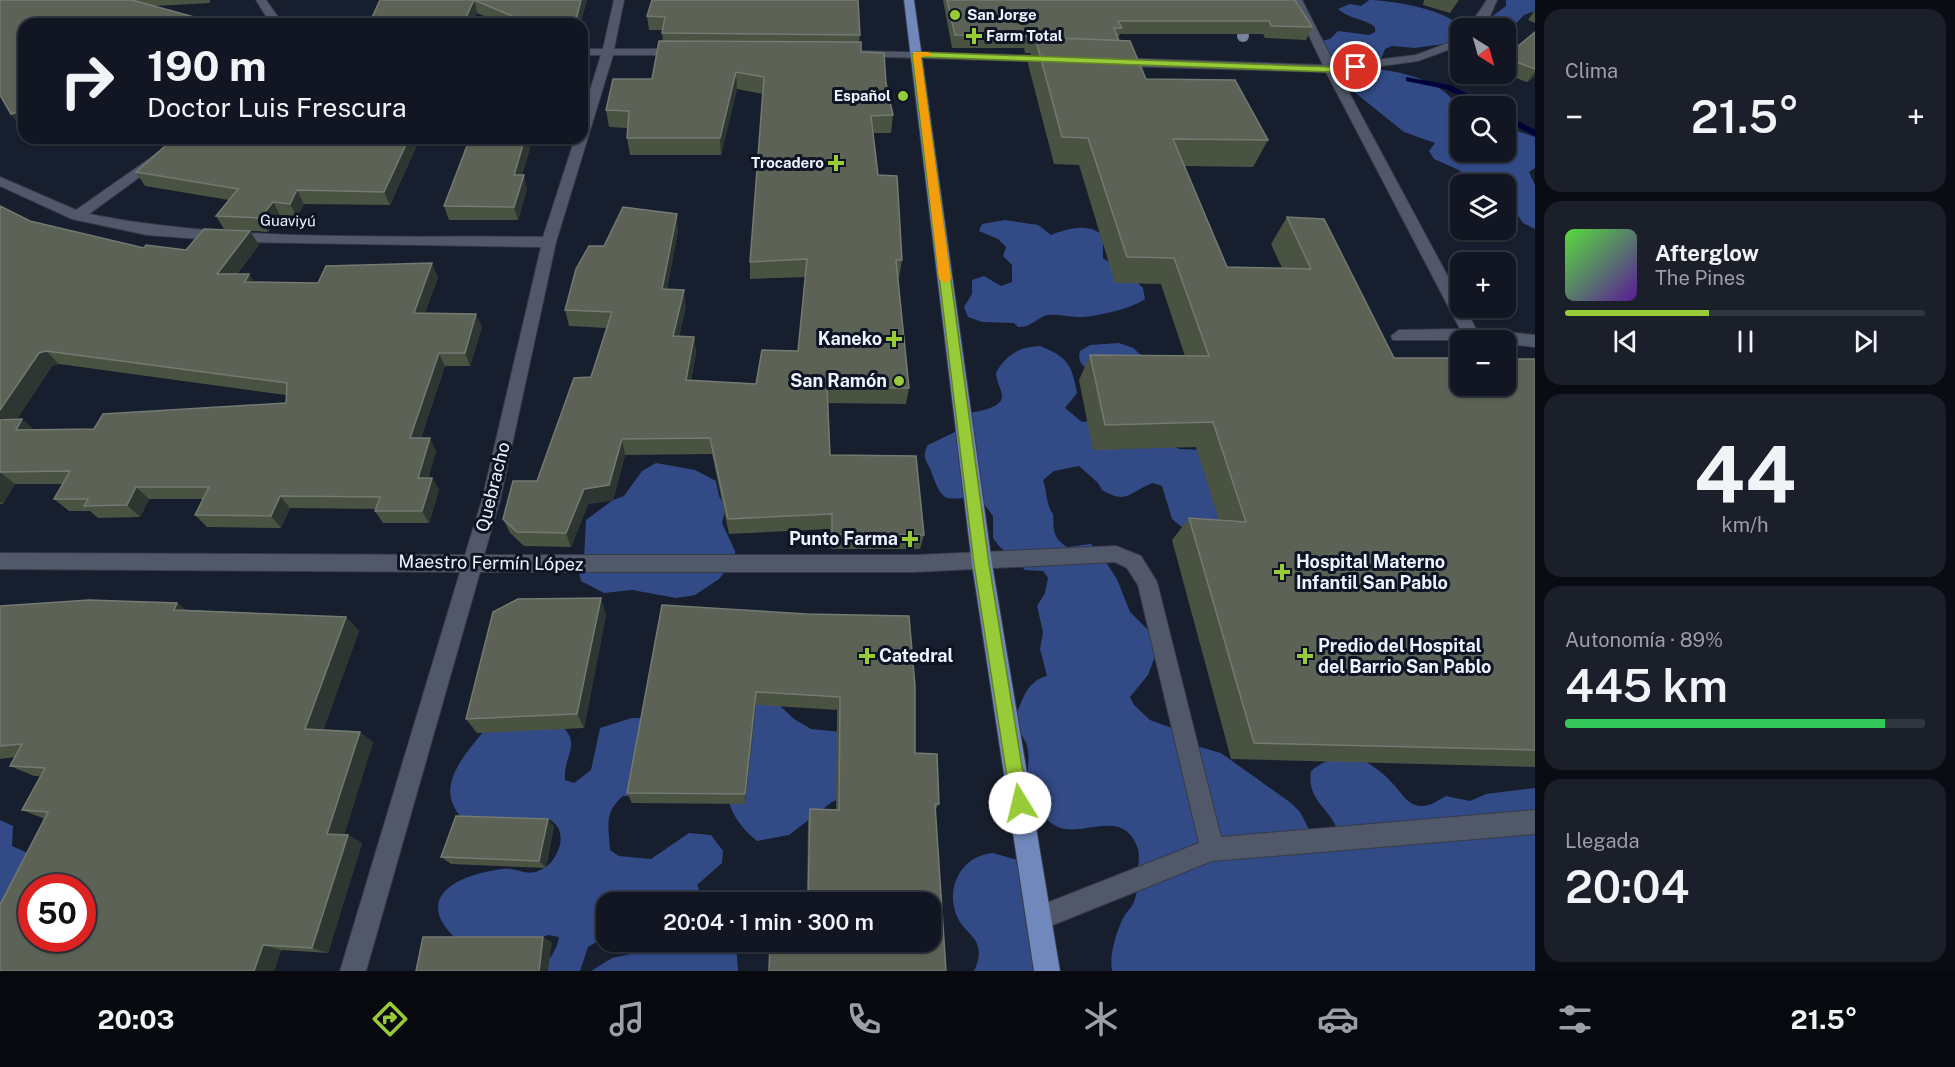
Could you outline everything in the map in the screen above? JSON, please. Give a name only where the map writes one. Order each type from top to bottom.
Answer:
[{"type":"main road","points":[[909,0],[982,564],[1047,971]]},
{"type":"street","points":[[261,0],[274,18]]},
{"type":"street","name":"Quebracho","points":[[588,117],[608,52],[619,0]]},
{"type":"street","points":[[1297,0],[1331,70],[1468,330]]},
{"type":"street","points":[[1482,18],[1491,0]]},
{"type":"street","points":[[1098,61],[1331,70],[1418,58],[1450,45]]},
{"type":"street","points":[[588,52],[691,52]]},
{"type":"street","points":[[845,54],[916,54],[1062,60]]},
{"type":"street","points":[[77,216],[179,144]]},
{"type":"street","name":"Quebracho","points":[[353,971],[491,500],[549,242],[580,144]]},
{"type":"street","name":"Guaviyú","points":[[0,181],[77,216],[147,230],[242,237],[549,242]]},
{"type":"street","points":[[1398,336],[1450,335]]},
{"type":"street","points":[[1516,338],[1535,340]]},
{"type":"street","name":"Maestro Fermín López","points":[[0,561],[350,561],[472,565],[982,564],[1116,554],[1134,562],[1147,582],[1212,849]]},
{"type":"street","points":[[1038,919],[1212,849],[1535,822]]},
{"type":"shaded area","points":[[1369,0],[1391,2],[1447,17],[1450,19],[1450,43],[1415,48],[1392,46],[1385,49],[1381,59],[1365,65],[1332,66],[1322,41],[1330,39],[1338,31],[1369,35],[1375,32],[1375,27],[1338,9],[1350,4],[1361,6]]},
{"type":"shaded area","points":[[1506,0],[1535,0],[1535,11],[1524,15],[1516,24],[1516,18],[1490,18],[1506,6]]},
{"type":"shaded area","points":[[1369,69],[1409,75],[1445,92],[1450,97],[1450,162],[1516,162],[1516,130],[1535,137],[1535,168],[1529,172],[1535,185],[1535,229],[1523,223],[1516,213],[1516,174],[1463,174],[1434,159],[1429,151],[1435,143],[1404,132],[1348,87],[1348,71]]},
{"type":"shaded area","points":[[1005,220],[1038,225],[1051,235],[1078,228],[1097,232],[1103,236],[1103,258],[1138,283],[1143,288],[1145,299],[1123,309],[1092,316],[1048,315],[1023,327],[1018,327],[1014,323],[982,322],[968,317],[964,307],[972,294],[972,280],[984,276],[1001,286],[1012,282],[1012,265],[1003,256],[1006,247],[998,239],[979,231],[982,224]]},
{"type":"shaded area","points":[[1119,343],[1133,348],[1143,357],[1106,377],[1091,371],[1080,362],[1080,351],[1090,345]]},
{"type":"shaded area","points":[[1040,346],[1063,358],[1073,375],[1077,393],[1065,408],[1082,422],[1090,421],[1180,449],[1204,450],[1238,515],[1194,537],[1172,519],[1162,486],[1153,483],[1124,497],[1118,497],[1102,490],[1098,483],[1079,466],[1054,471],[1043,480],[1053,514],[1055,533],[1059,540],[1067,547],[1091,544],[1098,550],[1117,579],[1130,612],[1151,633],[1157,651],[1148,675],[1130,697],[1134,705],[1150,720],[1172,728],[1200,747],[1221,753],[1291,803],[1300,812],[1317,844],[1338,834],[1331,818],[1312,791],[1311,771],[1334,758],[1356,758],[1366,762],[1386,776],[1409,802],[1420,806],[1431,804],[1446,796],[1470,801],[1486,794],[1535,788],[1535,971],[1112,971],[1111,958],[1116,937],[1123,918],[1136,896],[1138,849],[1132,836],[1123,829],[1102,826],[1068,829],[1054,825],[1044,816],[1029,794],[1027,746],[1016,722],[1017,713],[1031,685],[1047,676],[1040,649],[1043,632],[1037,606],[1045,593],[1048,578],[1043,571],[1025,570],[998,545],[993,538],[993,516],[978,496],[951,499],[942,494],[925,456],[928,445],[959,430],[967,414],[993,407],[1001,401],[1002,394],[996,373],[1009,357],[1020,350]]},
{"type":"shaded area","points":[[656,463],[695,470],[716,481],[719,496],[726,508],[722,523],[735,551],[735,559],[719,579],[695,595],[676,598],[632,590],[604,593],[581,581],[579,573],[584,559],[586,520],[613,500],[624,496],[642,471]]},
{"type":"shaded area","points":[[759,703],[779,705],[794,719],[811,729],[852,733],[852,794],[832,802],[789,835],[757,841],[733,813],[726,784],[735,717]]},
{"type":"shaded area","points":[[632,718],[643,718],[635,796],[623,796],[612,808],[608,827],[610,850],[619,856],[651,859],[689,833],[711,835],[723,851],[722,863],[697,885],[700,892],[596,892],[596,942],[588,947],[580,971],[544,971],[559,937],[548,935],[537,939],[463,945],[447,929],[439,915],[438,903],[444,893],[454,884],[484,872],[507,869],[529,873],[542,869],[556,856],[561,838],[556,825],[542,818],[513,824],[465,823],[451,798],[450,788],[457,767],[492,721],[560,724],[567,731],[571,744],[565,780],[574,783],[591,770],[600,728]]},
{"type":"shaded area","points":[[0,820],[13,826],[12,846],[37,857],[34,874],[18,874],[18,901],[0,917]]},
{"type":"shaded area","points":[[993,853],[1027,863],[1038,971],[974,971],[979,951],[974,938],[960,922],[955,911],[954,889],[957,878],[971,861]]},
{"type":"shaded area","points":[[737,952],[738,971],[591,971],[612,958],[635,953]]},
{"type":"building","points":[[0,0],[132,0],[198,18],[18,18],[18,112],[11,114],[0,95]]},
{"type":"building","points":[[380,0],[474,0],[466,18],[372,18]]},
{"type":"building","points":[[474,0],[581,0],[576,18],[517,18]]},
{"type":"building","points":[[652,0],[858,0],[860,35],[662,33],[665,17],[647,16]]},
{"type":"building","points":[[947,0],[1295,0],[1312,27],[1271,26],[1269,21],[1118,21],[1122,28],[1114,28],[1119,41],[1035,37],[1034,40],[1028,40],[1027,36],[955,35]]},
{"type":"building","points":[[1535,32],[1535,69],[1516,62],[1516,48]]},
{"type":"building","points":[[1035,37],[1130,41],[1146,79],[1235,80],[1268,140],[1173,139],[1227,267],[1311,269],[1287,217],[1324,219],[1394,358],[1450,358],[1450,396],[1516,396],[1516,359],[1535,359],[1535,750],[1254,743],[1189,518],[1246,522],[1213,422],[1105,425],[1090,355],[1209,356],[1174,258],[1127,257],[1088,138],[1062,137]]},
{"type":"building","points":[[659,41],[861,42],[861,52],[884,53],[886,83],[893,115],[871,116],[878,175],[897,176],[902,260],[896,260],[909,388],[827,387],[830,455],[916,456],[924,535],[832,534],[832,514],[728,519],[710,438],[622,439],[609,485],[584,489],[566,533],[517,532],[503,519],[513,481],[537,481],[574,378],[591,377],[612,312],[565,310],[576,269],[589,246],[604,246],[623,207],[677,214],[662,289],[684,290],[673,336],[694,337],[686,380],[756,384],[762,350],[798,351],[807,259],[750,262],[764,77],[736,72],[720,138],[627,138],[629,111],[606,110],[613,79],[652,79]]},
{"type":"building","points":[[167,144],[406,144],[384,192],[297,190],[290,204],[273,202],[260,218],[216,216],[238,189],[136,172]]},
{"type":"building","points":[[468,144],[523,144],[514,175],[524,175],[514,207],[444,206]]},
{"type":"building","points":[[0,206],[30,221],[144,248],[146,245],[186,250],[204,229],[250,231],[217,274],[249,274],[245,282],[318,283],[326,266],[432,263],[414,313],[476,314],[465,353],[439,353],[410,438],[430,438],[418,478],[432,478],[422,511],[375,511],[380,497],[280,496],[271,516],[195,515],[209,487],[136,487],[127,505],[84,506],[88,499],[54,499],[70,471],[0,472],[0,420],[22,419],[16,430],[94,429],[103,414],[286,403],[287,383],[46,351],[39,353],[0,410]]},
{"type":"building","points":[[601,598],[577,714],[466,719],[493,612],[518,599]]},
{"type":"building","points":[[89,600],[177,603],[174,610],[346,617],[305,729],[360,732],[327,834],[348,835],[312,948],[263,945],[254,971],[0,971],[0,905],[48,812],[22,810],[45,768],[10,766],[22,744],[0,746],[0,606]]},
{"type":"building","points":[[662,605],[807,614],[909,616],[915,686],[915,753],[937,754],[939,804],[935,804],[941,892],[808,892],[810,809],[839,810],[840,697],[756,692],[745,794],[627,793]]},
{"type":"building","points":[[456,816],[548,819],[539,861],[441,857]]},
{"type":"building","points":[[941,895],[946,971],[769,971],[770,952],[941,952]]},
{"type":"building","points":[[423,937],[543,937],[539,971],[416,971]]},
{"type":"waterway","points":[[1409,79],[1447,87],[1466,96]]},
{"type":"waterway","points":[[1516,123],[1535,133]]},
{"type":"slow traffic","points":[[928,55],[916,54],[945,279]]},
{"type":"place","name":"San Jorge","points":[[955,15]]},
{"type":"place","name":"Farm Total","points":[[974,36]]},
{"type":"place","name":"Español","points":[[903,96]]},
{"type":"place","name":"Trocadero","points":[[836,163]]},
{"type":"place","name":"Kaneko","points":[[894,339]]},
{"type":"place","name":"San Ramón","points":[[899,381]]},
{"type":"place","name":"Punto Farma","points":[[910,539]]},
{"type":"place","name":"Hospital Materno Infantil San Pablo","points":[[1282,572]]},
{"type":"place","name":"Catedral","points":[[867,656]]},
{"type":"place","name":"Predio del Hospital del Barrio San Pablo","points":[[1305,656]]},
{"type":"route","points":[[1020,803],[982,564],[916,54],[1331,70],[1356,67]]}]
